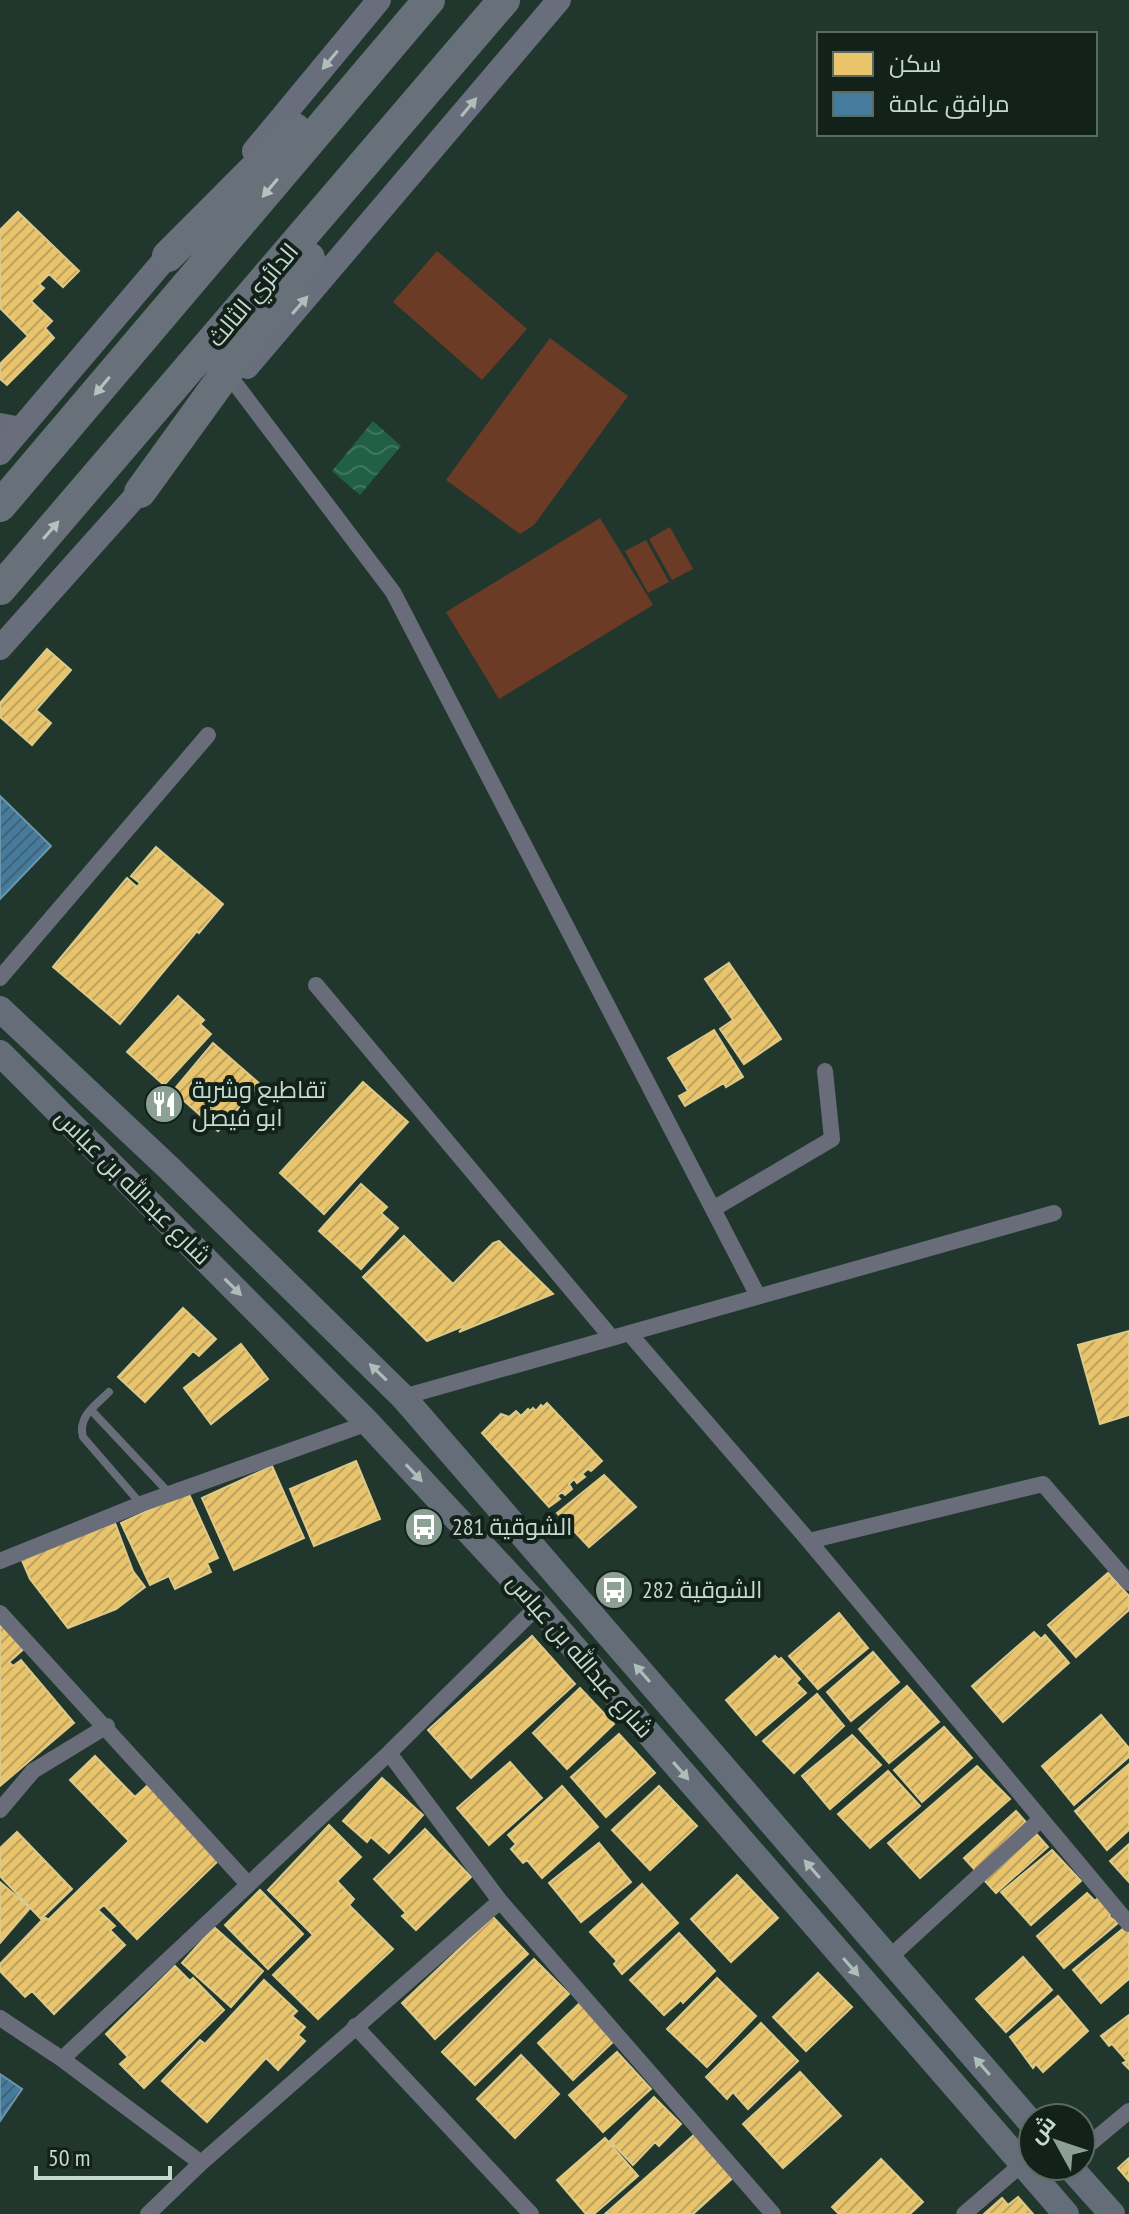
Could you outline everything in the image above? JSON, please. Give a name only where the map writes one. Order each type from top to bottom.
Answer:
[{"type":"highway","points":[[168,256],[427,0]]},
{"type":"highway","points":[[0,506],[427,0]]},
{"type":"highway","name":"الدائري الثالث","points":[[0,589],[504,0]]},
{"type":"highway","points":[[140,492],[446,69]]},
{"type":"main road","points":[[0,648],[140,492],[559,0]]},
{"type":"main road","points":[[0,453],[11,426],[168,256],[367,5]]},
{"type":"main road","name":"شارع عبدالله بن عباس","points":[[0,1009],[170,1169],[403,1397],[1017,2106]]},
{"type":"main road","name":"شارع عبدالله بن عباس","points":[[0,1053],[368,1423],[538,1606],[1017,2158]]},
{"type":"main road","name":"شارع عبدالله بن عباس","points":[[1038,2182],[1066,2214]]},
{"type":"main road","points":[[1083,2182],[1112,2214]]},
{"type":"street","points":[[234,382],[393,592],[758,1296]]},
{"type":"street","points":[[0,978],[208,735]]},
{"type":"street","points":[[316,985],[611,1337]]},
{"type":"street","points":[[713,1209],[832,1139],[825,1071]]},
{"type":"street","points":[[403,1397],[1054,1213]]},
{"type":"street","points":[[629,1333],[809,1541],[1129,1924]]},
{"type":"street","points":[[0,1561],[141,1504],[368,1423]]},
{"type":"street","points":[[809,1541],[1043,1484],[1129,1583]]},
{"type":"street","points":[[62,2059],[389,1753],[538,1606]]},
{"type":"street","points":[[0,1613],[107,1726],[247,1883]]},
{"type":"street","points":[[0,1810],[33,1771],[107,1726]]},
{"type":"street","points":[[389,1753],[500,1901],[773,2214]]},
{"type":"street","points":[[889,1958],[1041,1819]]},
{"type":"street","points":[[148,2214],[355,2026],[500,1901]]},
{"type":"street","points":[[0,2018],[62,2059],[201,2163]]},
{"type":"street","points":[[355,2026],[531,2214]]},
{"type":"street","points":[[1097,2138],[1129,2111]]},
{"type":"street","points":[[964,2214],[1017,2168]]},
{"type":"lane","points":[[109,1392],[82,1419],[83,1437],[141,1504]]},
{"type":"lane","points":[[91,1410],[170,1494]]},
{"type":"shaded area","points":[[437,251],[527,329],[482,380],[393,302]]},
{"type":"shaded area","points":[[550,338],[628,396],[534,525],[520,534],[446,480]]},
{"type":"shaded area","points":[[600,518],[653,605],[499,699],[446,612]]},
{"type":"shaded area","points":[[670,527],[693,569],[672,580],[649,539]]},
{"type":"shaded area","points":[[646,540],[669,582],[648,593],[625,551]]},
{"type":"water","points":[[373,421],[401,446],[360,495],[332,471]]},
{"type":"building: سكن","points":[[18,212],[79,271],[63,287],[49,274],[39,284],[44,288],[31,301],[52,321],[45,328],[54,338],[7,385],[0,379],[0,364],[28,336],[0,308],[0,230]]},
{"type":"building: سكن","points":[[47,649],[71,670],[36,710],[51,723],[32,745],[0,717],[0,703]]},
{"type":"building: سكن","points":[[156,847],[223,904],[120,1024],[53,967],[127,878],[137,887],[140,883],[131,876]]},
{"type":"building: سكن","points":[[729,963],[781,1039],[744,1064],[720,1029],[733,1020],[705,979]]},
{"type":"building: سكن","points":[[178,996],[204,1020],[200,1024],[211,1034],[164,1085],[127,1052]]},
{"type":"building: سكن","points":[[714,1030],[743,1077],[726,1087],[724,1083],[685,1106],[679,1096],[688,1091],[668,1058]]},
{"type":"building: سكن","points":[[213,1043],[260,1084],[218,1131],[173,1091]]},
{"type":"building: سكن","points":[[363,1082],[408,1122],[324,1214],[280,1173]]},
{"type":"building: سكن","points":[[361,1184],[387,1207],[381,1213],[398,1228],[361,1269],[319,1231]]},
{"type":"building: سكن","points":[[404,1236],[453,1284],[493,1243],[499,1241],[553,1294],[459,1332],[466,1325],[427,1341],[363,1277]]},
{"type":"building: سكن","points":[[183,1308],[216,1339],[199,1356],[193,1351],[145,1402],[118,1377]]},
{"type":"building: سكن","points":[[1129,1331],[1129,1415],[1100,1424],[1078,1345]]},
{"type":"building: سكن","points":[[241,1344],[268,1379],[211,1424],[184,1388]]},
{"type":"building: سكن","points":[[547,1403],[602,1461],[582,1474],[585,1477],[577,1483],[574,1479],[569,1484],[572,1489],[565,1495],[562,1492],[557,1496],[560,1499],[549,1507],[482,1433],[501,1414],[509,1417],[516,1411],[521,1416],[528,1409],[536,1411]]},
{"type":"building: سكن","points":[[356,1461],[380,1519],[314,1546],[290,1489]]},
{"type":"building: سكن","points":[[272,1466],[304,1538],[234,1570],[202,1498]]},
{"type":"building: سكن","points":[[604,1475],[636,1507],[589,1547],[557,1513]]},
{"type":"building: سكن","points":[[188,1492],[218,1558],[207,1563],[211,1572],[175,1589],[169,1576],[150,1585],[121,1523]]},
{"type":"building: سكن","points":[[115,1523],[133,1571],[145,1587],[116,1609],[68,1628],[30,1579],[21,1558]]},
{"type":"building: سكن","points":[[1108,1573],[1129,1596],[1129,1610],[1076,1657],[1048,1625]]},
{"type":"building: سكن","points":[[839,1613],[868,1648],[818,1689],[789,1656]]},
{"type":"building: سكن","points":[[0,1619],[26,1647],[9,1662],[13,1666],[21,1660],[74,1723],[0,1786]]},
{"type":"building: سكن","points":[[1034,1632],[1041,1639],[1045,1635],[1069,1663],[1003,1722],[972,1686]]},
{"type":"building: سكن","points":[[532,1636],[575,1684],[471,1778],[428,1730]]},
{"type":"building: سكن","points":[[873,1652],[899,1682],[851,1721],[827,1692]]},
{"type":"building: سكن","points":[[775,1656],[779,1660],[781,1658],[800,1679],[796,1683],[806,1693],[756,1735],[726,1700]]},
{"type":"building: سكن","points":[[907,1686],[939,1722],[889,1763],[859,1729]]},
{"type":"building: سكن","points":[[580,1688],[614,1724],[567,1769],[533,1733]]},
{"type":"building: سكن","points":[[817,1694],[844,1726],[794,1773],[763,1741]]},
{"type":"building: سكن","points":[[1101,1715],[1129,1748],[1129,1757],[1074,1805],[1042,1766]]},
{"type":"building: سكن","points":[[944,1727],[972,1758],[922,1802],[894,1770]]},
{"type":"building: سكن","points":[[619,1734],[655,1773],[606,1817],[571,1777]]},
{"type":"building: سكن","points":[[852,1735],[881,1765],[830,1809],[802,1776]]},
{"type":"building: سكن","points":[[95,1756],[135,1797],[148,1785],[220,1859],[137,1939],[104,1905],[98,1910],[115,1926],[110,1930],[125,1945],[54,2014],[32,1991],[25,1997],[0,1971],[0,1964],[45,1917],[48,1920],[129,1841],[70,1780]]},
{"type":"building: سكن","points":[[510,1762],[542,1798],[489,1845],[457,1808]]},
{"type":"building: سكن","points":[[1129,1764],[1129,1830],[1107,1850],[1075,1811]]},
{"type":"building: سكن","points":[[977,1766],[1010,1799],[920,1878],[888,1843]]},
{"type":"building: سكن","points":[[888,1771],[920,1806],[870,1848],[838,1814]]},
{"type":"building: سكن","points":[[382,1778],[423,1815],[389,1853],[371,1837],[367,1842],[343,1821]]},
{"type":"building: سكن","points":[[562,1786],[598,1827],[542,1878],[527,1860],[523,1863],[511,1849],[516,1844],[508,1835]]},
{"type":"building: سكن","points":[[659,1786],[697,1826],[650,1870],[612,1830]]},
{"type":"building: سكن","points":[[1016,1811],[1048,1847],[996,1893],[964,1858]]},
{"type":"building: سكن","points":[[329,1825],[361,1857],[337,1881],[354,1899],[349,1905],[393,1949],[318,2019],[273,1975],[313,1935],[268,1890]]},
{"type":"building: سكن","points":[[425,1829],[471,1877],[416,1930],[402,1916],[406,1913],[374,1879]]},
{"type":"building: سكن","points":[[17,1832],[72,1889],[41,1919],[0,1876],[0,1848]]},
{"type":"building: سكن","points":[[599,1843],[631,1882],[581,1922],[549,1883]]},
{"type":"building: سكن","points":[[1129,1844],[1129,1882],[1110,1861]]},
{"type":"building: سكن","points":[[1052,1850],[1081,1881],[1031,1925],[1001,1892]]},
{"type":"building: سكن","points":[[737,1875],[778,1918],[731,1962],[691,1919]]},
{"type":"building: سكن","points":[[0,1882],[30,1908],[0,1943]]},
{"type":"building: سكن","points":[[642,1884],[678,1923],[622,1974],[614,1964],[617,1961],[590,1932]]},
{"type":"building: سكن","points":[[260,1890],[303,1934],[268,1969],[225,1925]]},
{"type":"building: سكن","points":[[1087,1893],[1095,1901],[1098,1898],[1112,1913],[1109,1916],[1118,1923],[1064,1968],[1037,1936]]},
{"type":"building: سكن","points":[[493,1917],[528,1954],[435,2039],[402,2003]]},
{"type":"building: سكن","points":[[214,1927],[263,1971],[231,2007],[182,1963]]},
{"type":"building: سكن","points":[[1125,1927],[1129,1932],[1129,1979],[1101,2003],[1073,1970]]},
{"type":"building: سكن","points":[[679,1933],[715,1971],[683,2003],[681,2000],[664,2015],[630,1980]]},
{"type":"building: سكن","points":[[1023,1957],[1052,1990],[1006,2032],[976,1999]]},
{"type":"building: سكن","points":[[534,1959],[569,1994],[475,2085],[442,2052]]},
{"type":"building: سكن","points":[[175,1966],[190,1981],[193,1978],[224,2010],[144,2088],[120,2064],[128,2057],[106,2034]]},
{"type":"building: سكن","points":[[818,1973],[852,2007],[806,2051],[773,2017]]},
{"type":"building: سكن","points":[[717,1978],[756,2016],[707,2067],[667,2029]]},
{"type":"building: سكن","points":[[264,1980],[297,2011],[292,2016],[305,2027],[298,2035],[305,2041],[278,2070],[266,2058],[207,2122],[162,2081],[200,2040],[205,2044]]},
{"type":"building: سكن","points":[[1058,1996],[1088,2031],[1043,2072],[1036,2064],[1033,2068],[1010,2037]]},
{"type":"building: سكن","points":[[582,2001],[617,2038],[573,2080],[538,2043]]},
{"type":"building: سكن","points":[[1129,2015],[1129,2069],[1123,2063],[1127,2061],[1101,2036]]},
{"type":"building: سكن","points":[[761,2023],[798,2061],[748,2109],[733,2092],[727,2099],[706,2077]]},
{"type":"building: سكن","points":[[617,2052],[651,2089],[603,2132],[569,2095]]},
{"type":"building: سكن","points":[[521,2055],[559,2094],[515,2138],[477,2099]]},
{"type":"building: سكن","points":[[800,2072],[841,2116],[783,2168],[743,2124]]},
{"type":"building: سكن","points":[[654,2097],[681,2124],[659,2146],[655,2142],[633,2165],[610,2141]]},
{"type":"building: سكن","points":[[695,2134],[734,2177],[693,2214],[605,2214]]},
{"type":"building: سكن","points":[[605,2138],[638,2176],[594,2214],[586,2214],[557,2180]]},
{"type":"building: سكن","points":[[1129,2158],[1129,2181],[1118,2168]]},
{"type":"building: سكن","points":[[881,2159],[923,2202],[910,2214],[839,2214],[832,2207]]},
{"type":"building: سكن","points":[[1018,2197],[1033,2214],[984,2214],[1002,2198],[1008,2205]]},
{"type":"building: مرافق عامة","points":[[0,796],[51,846],[0,899]]},
{"type":"building: مرافق عامة","points":[[0,2074],[22,2089],[0,2121]]},
{"type":"place","name":"تقاطيع وشربة ابو فيصل","points":[[164,1104]]},
{"type":"place","name":"الشوقية 281","points":[[424,1527]]},
{"type":"place","name":"الشوقية 282","points":[[614,1590]]}]
